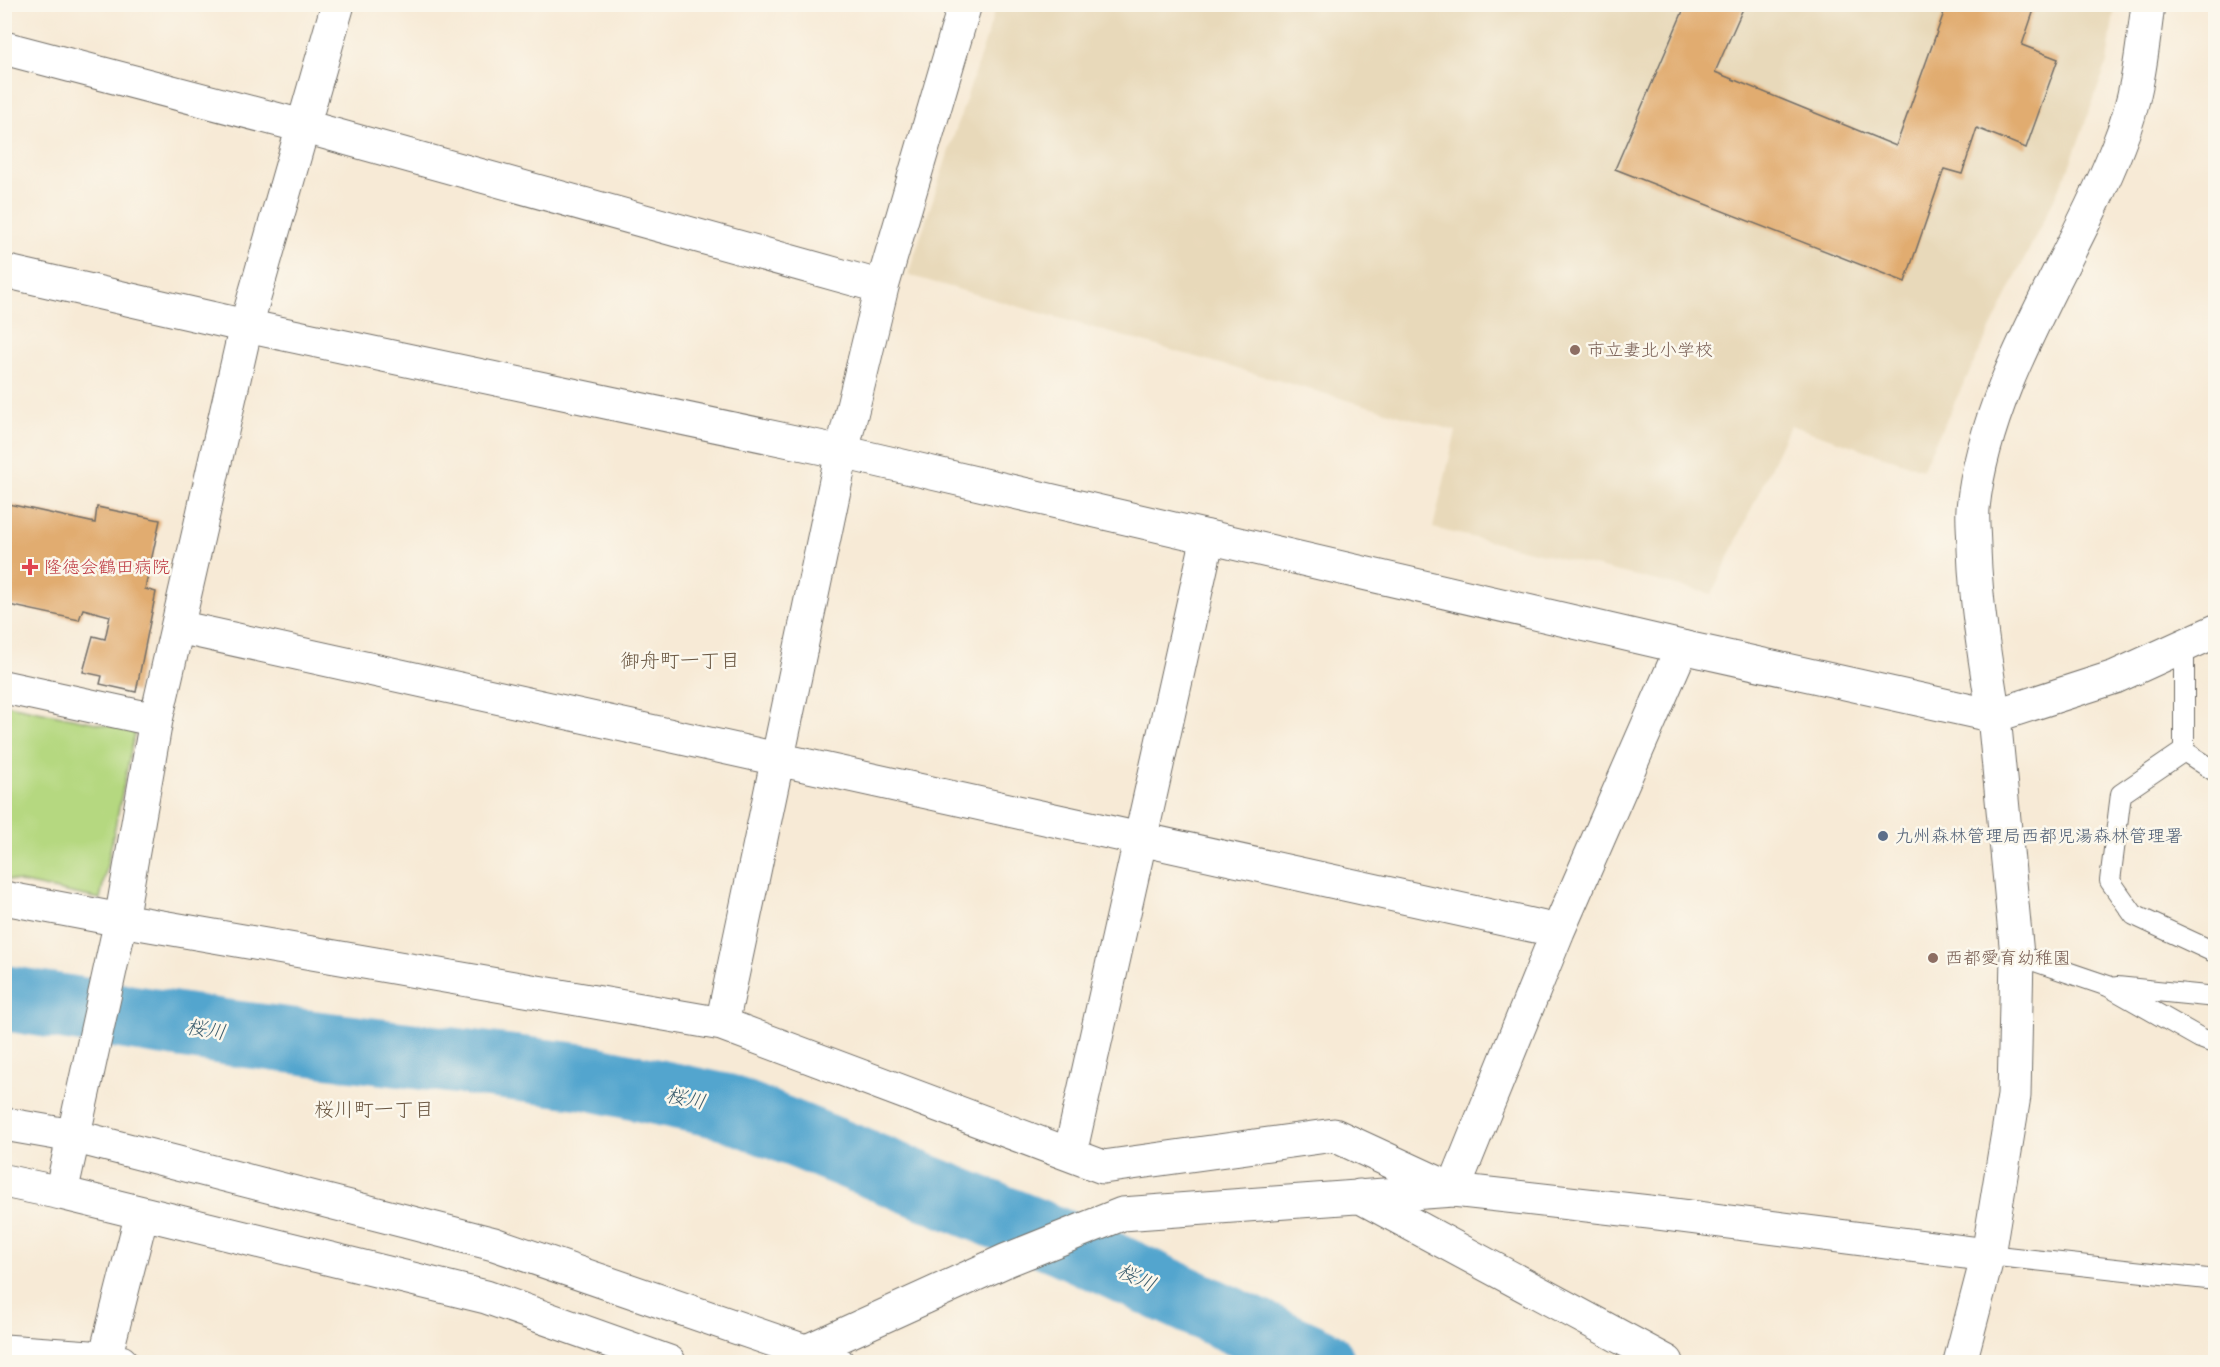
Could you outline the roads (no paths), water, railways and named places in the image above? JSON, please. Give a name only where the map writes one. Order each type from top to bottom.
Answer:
[{"type":"street","points":[[62,1193],[121,920],[156,720],[246,326],[338,4]]},
{"type":"street","points":[[722,1024],[842,452],[882,287],[965,4]]},
{"type":"street","points":[[1960,1362],[1988,1255],[2014,1096],[2018,955],[1994,716],[1975,592],[1973,508],[1988,435],[2010,374],[2119,145],[2140,75],[2148,4]]},
{"type":"street","points":[[4,48],[302,126],[882,287]]},
{"type":"street","points":[[4,271],[246,326],[842,452],[1682,647],[1994,716],[2115,677],[2216,631]]},
{"type":"street","points":[[1070,1154],[1208,537]]},
{"type":"street","points":[[178,627],[1558,931]]},
{"type":"street","points":[[1453,1190],[1558,931],[1682,647]]},
{"type":"street","points":[[4,687],[156,720]]},
{"type":"street","points":[[4,897],[121,920],[722,1024],[1103,1167],[1334,1135],[1453,1190]]},
{"type":"street","points":[[4,1124],[74,1137],[494,1244],[805,1357],[837,1362]]},
{"type":"street","points":[[4,1181],[62,1193],[486,1297],[669,1362]]},
{"type":"street","points":[[805,1357],[1007,1260],[1122,1214],[1453,1190],[1658,1213],[1988,1255]]},
{"type":"street","points":[[1359,1196],[1667,1362]]},
{"type":"street","points":[[4,1351],[110,1361],[142,1213]]},
{"type":"lane","points":[[2184,645],[2184,751]]},
{"type":"lane","points":[[2184,751],[2216,772]]},
{"type":"lane","points":[[2184,751],[2121,794],[2110,880],[2134,915],[2216,953]]},
{"type":"lane","points":[[2018,955],[2108,986],[2200,1038],[2216,1044]]},
{"type":"lane","points":[[2108,986],[2216,997]]},
{"type":"lane","points":[[1988,1255],[2216,1280]]},
{"type":"waterway","name":"桜川","points":[[4,998],[223,1032],[586,1077],[727,1107],[1064,1243],[1322,1362]]},
{"type":"place","name":"市立妻北小学校","points":[[1575,350]]},
{"type":"place","name":"隆徳会鶴田病院","points":[[30,567]]},
{"type":"place","name":"九州森林管理局西都児湯森林管理署","points":[[1883,836]]},
{"type":"place","name":"西都愛育幼稚園","points":[[1933,958]]},
{"type":"district","name":"御舟町一丁目","points":[[680,660]]},
{"type":"district","name":"桜川町一丁目","points":[[374,1109]]}]
